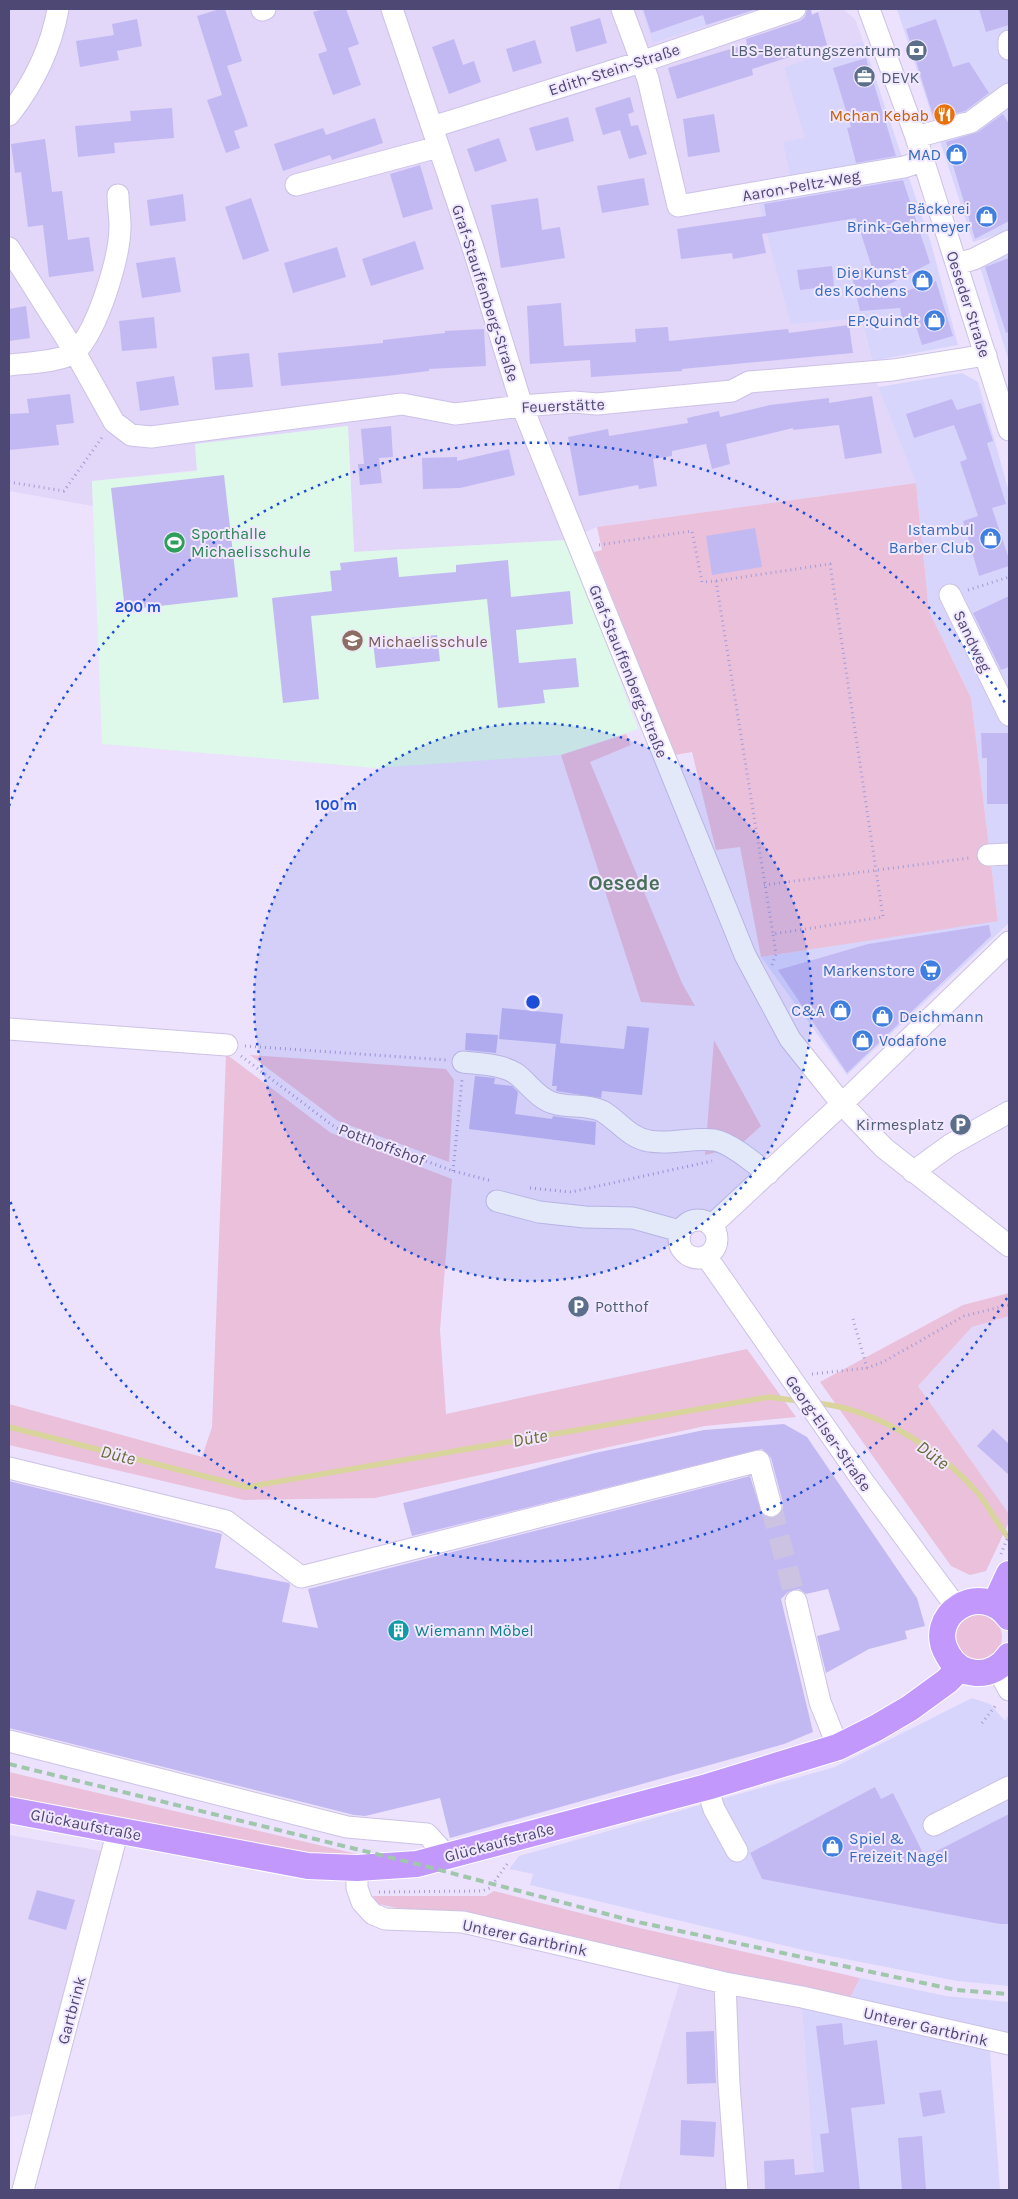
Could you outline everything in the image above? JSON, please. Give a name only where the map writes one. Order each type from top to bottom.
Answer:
[{"type":"main road","points":[[1004,1566],[1002,1611],[976,1601],[957,1608],[949,1616],[942,1638],[945,1650],[951,1660],[960,1668],[1004,1679]]},
{"type":"main road","name":"Glückaufstraße","points":[[9,1810],[308,1866],[357,1868],[399,1866],[447,1856],[707,1787],[838,1747],[910,1708],[947,1681],[960,1668]]},
{"type":"street","points":[[9,115],[26,93],[53,37],[58,9]]},
{"type":"street","name":"Graf-Stauffenberg-Straße","points":[[392,9],[474,251],[522,406],[745,955],[790,1039],[842,1104],[884,1148],[1009,1246]]},
{"type":"street","points":[[622,9],[641,62]]},
{"type":"street","name":"Edith-Stein-Straße","points":[[432,127],[641,62],[795,9]]},
{"type":"street","name":"Oeseder Straße","points":[[869,9],[916,137],[1009,430]]},
{"type":"street","points":[[1009,41],[1009,49]]},
{"type":"street","name":"Aaron-Peltz-Weg","points":[[641,62],[648,79],[678,206],[904,167],[923,161]]},
{"type":"street","points":[[916,137],[971,122],[1009,94]]},
{"type":"street","points":[[296,185],[438,147]]},
{"type":"street","points":[[9,364],[50,360],[75,352],[94,326],[111,274],[120,228],[118,196]]},
{"type":"street","points":[[957,264],[974,259],[1009,241]]},
{"type":"street","points":[[9,248],[75,352],[114,422]]},
{"type":"street","name":"Feuerstätte","points":[[114,422],[131,435],[151,437],[402,404],[455,414],[574,402],[597,404],[732,391],[748,382],[893,370],[971,359],[986,355]]},
{"type":"street","name":"Sandweg","points":[[950,595],[1009,715]]},
{"type":"street","points":[[988,855],[1009,854]]},
{"type":"street","points":[[712,1225],[842,1104],[1009,942]]},
{"type":"street","points":[[9,1030],[227,1045]]},
{"type":"street","points":[[463,1062],[498,1066],[514,1073],[541,1097],[554,1104],[591,1107],[604,1112],[630,1134],[648,1142],[714,1140],[727,1145],[748,1158],[768,1174]]},
{"type":"street","points":[[913,1172],[950,1146],[1009,1112]]},
{"type":"street","points":[[496,1191],[539,1212],[585,1217],[633,1218],[680,1231]]},
{"type":"street","points":[[694,1220],[706,1221],[712,1225],[717,1236],[717,1242],[711,1252],[700,1258],[687,1255],[679,1244],[680,1231],[683,1226],[694,1220]]},
{"type":"street","name":"Georg-Elser-Straße","points":[[706,1256],[898,1530],[957,1608]]},
{"type":"street","points":[[9,1468],[226,1522],[301,1577],[759,1461],[771,1506]]},
{"type":"street","points":[[796,1601],[820,1702],[838,1747]]},
{"type":"street","points":[[9,1741],[347,1827],[427,1834],[447,1856]]},
{"type":"street","points":[[934,1825],[1009,1786]]},
{"type":"street","points":[[707,1787],[714,1808],[737,1851]]},
{"type":"street","name":"Gartbrink","points":[[23,2190],[118,1830]]},
{"type":"street","name":"Unterer Gartbrink","points":[[357,1868],[357,1888],[362,1902],[373,1914],[385,1919],[462,1922],[725,1983],[802,1997],[1009,2044]]},
{"type":"street","points":[[725,1983],[736,2190]]},
{"type":"path","points":[[9,482],[64,491],[114,422]]},
{"type":"path","points":[[580,547],[692,532],[702,582],[830,564],[883,917],[773,934]]},
{"type":"path","points":[[950,595],[1009,577]]},
{"type":"path","points":[[716,581],[776,954]]},
{"type":"path","points":[[764,885],[988,855]]},
{"type":"path","points":[[227,1045],[463,1062],[453,1170]]},
{"type":"path","name":"Potthoffshof","points":[[227,1045],[336,1128],[453,1170],[496,1191]]},
{"type":"path","points":[[522,1187],[571,1192],[740,1154]]},
{"type":"path","points":[[789,1376],[867,1368],[883,1362],[964,1316],[1009,1305]]},
{"type":"path","points":[[853,1319],[867,1368]]},
{"type":"path","points":[[1004,1566],[1009,1534]]},
{"type":"path","points":[[982,1722],[1004,1679]]},
{"type":"shaded area","points":[[9,9],[641,9],[653,43],[758,9],[782,9],[786,21],[827,9],[843,9],[855,19],[863,41],[784,67],[861,318],[878,387],[916,483],[597,527],[568,540],[354,552],[348,426],[195,445],[197,470],[92,481],[93,506],[9,491]]},
{"type":"shaded area","points":[[641,9],[758,9],[653,43]]},
{"type":"shaded area","points":[[897,9],[1009,9],[1009,231],[973,242]]},
{"type":"shaded area","points":[[863,41],[931,243],[958,345],[872,361],[861,318],[791,324],[755,190],[792,183],[783,142],[805,138],[784,67]]},
{"type":"shaded area","points":[[1009,254],[1009,362],[980,267]]},
{"type":"shaded area","points":[[962,373],[978,382],[1009,492],[1009,923],[847,1075],[761,957],[998,920],[971,698],[929,611],[916,483],[878,387]]},
{"type":"shaded area","name":"Michaelisschule","points":[[348,426],[354,552],[568,540],[638,729],[561,755],[375,768],[102,744],[92,481],[197,471],[195,444]]},
{"type":"shaded area","points":[[916,483],[929,611],[971,698],[998,921],[761,957],[740,847],[716,850],[692,752],[675,755],[594,552],[602,550],[597,527]]},
{"type":"shaded area","points":[[626,734],[631,745],[590,762],[682,983],[695,1006],[641,1002],[561,755]]},
{"type":"shaded area","points":[[714,1040],[761,1126],[738,1147],[705,1155]]},
{"type":"shaded area","points":[[226,1054],[331,1133],[452,1179],[440,1330],[446,1414],[747,1349],[796,1417],[705,1426],[375,1498],[244,1500],[9,1445],[9,1404],[202,1457],[212,1427]]},
{"type":"shaded area","points":[[250,1055],[446,1069],[454,1080],[449,1162],[338,1121]]},
{"type":"shaded area","points":[[1009,1293],[1009,1316],[972,1327],[918,1386],[1009,1514],[1009,1522],[986,1571],[970,1575],[951,1566],[820,1382],[963,1305]]},
{"type":"shaded area","points":[[1009,1316],[1009,1514],[918,1386],[972,1327]]},
{"type":"shaded area","points":[[974,1614],[984,1614],[998,1624],[1002,1637],[998,1650],[992,1656],[984,1660],[974,1660],[960,1650],[956,1642],[956,1632],[966,1618]]},
{"type":"shaded area","points":[[972,1698],[990,1704],[1005,1721],[1009,1714],[1009,1986],[957,1981],[820,1954],[530,1885],[533,1874],[509,1869],[519,1856],[835,1767]]},
{"type":"shaded area","points":[[9,1772],[361,1855],[331,1858],[9,1799]]},
{"type":"shaded area","points":[[9,1835],[102,1851],[35,2113],[9,2117]]},
{"type":"shaded area","points":[[494,1891],[631,1926],[860,1978],[849,2000],[378,1904],[373,1896],[486,1896]]},
{"type":"shaded area","points":[[860,1978],[946,1996],[1009,2002],[1009,2035],[849,2000]]},
{"type":"shaded area","points":[[679,1985],[802,2008],[815,2190],[618,2190]]},
{"type":"shaded area","points":[[802,2008],[990,2051],[1000,2190],[815,2190]]},
{"type":"building","points":[[225,9],[242,61],[227,66],[248,126],[234,131],[240,148],[226,153],[207,100],[222,95],[197,16]]},
{"type":"building","points":[[324,9],[346,9],[359,44],[348,48],[361,85],[333,95],[318,54],[327,51],[313,12]]},
{"type":"building","points":[[643,9],[757,9],[706,25],[703,15],[651,33]]},
{"type":"building","points":[[807,9],[811,9],[812,15],[818,12],[827,45],[752,69],[753,75],[677,99],[668,68],[747,44],[746,39],[800,21],[805,17]]},
{"type":"building","points":[[979,9],[1009,9],[1009,25],[986,32]]},
{"type":"building","points":[[600,18],[607,43],[576,52],[570,27]]},
{"type":"building","points":[[137,19],[142,46],[117,51],[119,60],[80,67],[76,41],[114,35],[112,24]]},
{"type":"building","points":[[936,19],[953,67],[969,62],[989,93],[965,111],[934,119],[906,29]]},
{"type":"building","points":[[454,39],[463,65],[474,61],[481,82],[449,94],[432,47]]},
{"type":"building","points":[[535,40],[542,63],[513,72],[506,49]]},
{"type":"building","points":[[866,58],[896,156],[856,163],[847,128],[851,127],[833,68]]},
{"type":"building","points":[[630,97],[634,112],[628,114],[631,126],[638,125],[647,154],[629,159],[620,130],[603,135],[595,108]]},
{"type":"building","points":[[172,108],[174,138],[114,143],[115,153],[78,157],[75,126],[131,121],[130,111]]},
{"type":"building","points":[[714,114],[720,152],[688,157],[683,119]]},
{"type":"building","points":[[1003,114],[1009,124],[1009,221],[975,239],[946,142],[978,132]]},
{"type":"building","points":[[568,117],[574,141],[536,151],[529,128]]},
{"type":"building","points":[[375,118],[383,143],[332,160],[330,155],[283,171],[274,144],[323,128],[326,135]]},
{"type":"building","points":[[499,138],[507,161],[475,172],[467,149]]},
{"type":"building","points":[[45,139],[52,192],[62,191],[68,240],[89,237],[94,271],[49,277],[43,225],[28,227],[21,172],[15,173],[11,144]]},
{"type":"building","points":[[420,165],[433,209],[403,218],[390,174]]},
{"type":"building","points":[[644,178],[649,205],[602,213],[597,186]]},
{"type":"building","points":[[903,180],[930,263],[886,286],[891,296],[936,281],[953,336],[922,345],[913,317],[902,319],[900,308],[860,311],[851,272],[872,268],[856,218],[762,234],[766,253],[733,259],[732,253],[681,259],[677,229],[766,216],[764,204]]},
{"type":"building","points":[[183,194],[186,221],[150,226],[147,200]]},
{"type":"building","points":[[251,198],[269,251],[243,260],[225,207]]},
{"type":"building","points":[[538,198],[542,230],[560,227],[565,258],[501,268],[491,205]]},
{"type":"building","points":[[415,241],[424,269],[371,286],[362,259]]},
{"type":"building","points":[[337,247],[346,277],[293,293],[284,263]]},
{"type":"building","points":[[175,257],[181,292],[142,298],[136,263]]},
{"type":"building","points":[[1009,258],[1009,332],[1006,333],[985,267]]},
{"type":"building","points":[[832,266],[834,286],[800,290],[797,270]]},
{"type":"building","points":[[561,303],[564,346],[636,342],[635,329],[668,327],[669,341],[788,329],[789,333],[849,325],[853,353],[682,369],[682,371],[591,377],[590,360],[530,364],[527,306]]},
{"type":"building","points":[[26,306],[30,338],[9,341],[9,309]]},
{"type":"building","points":[[154,317],[157,348],[122,351],[119,321]]},
{"type":"building","points":[[484,329],[486,366],[429,369],[429,371],[387,376],[281,386],[278,353],[383,343],[383,340],[445,333],[445,331]]},
{"type":"building","points":[[249,353],[253,387],[215,390],[212,357]]},
{"type":"building","points":[[174,376],[179,405],[140,411],[136,382]]},
{"type":"building","points":[[70,394],[74,423],[56,425],[59,445],[9,450],[9,414],[29,413],[27,399]]},
{"type":"building","points":[[872,396],[882,453],[845,459],[839,425],[793,430],[793,428],[726,444],[730,464],[712,469],[706,444],[672,451],[672,456],[653,459],[657,486],[639,489],[638,485],[579,496],[568,437],[608,429],[609,436],[688,423],[687,418],[719,411],[720,417],[770,405],[829,398],[829,403]]},
{"type":"building","points":[[952,399],[957,410],[981,403],[993,441],[987,443],[1006,504],[992,508],[1009,559],[1009,566],[979,576],[963,521],[978,516],[960,462],[967,459],[954,425],[914,438],[906,414]]},
{"type":"building","points":[[391,426],[393,457],[379,458],[382,483],[360,485],[358,464],[364,464],[361,429]]},
{"type":"building","points":[[509,449],[515,475],[460,488],[423,489],[422,458],[457,457],[457,461]]},
{"type":"building","name":"Sporthalle Michaelisschule","points":[[224,475],[238,597],[125,610],[111,488]]},
{"type":"building","points":[[755,528],[762,567],[712,575],[706,536]]},
{"type":"building","points":[[397,557],[399,577],[456,572],[456,565],[508,560],[511,597],[570,591],[573,624],[516,630],[519,663],[576,658],[579,687],[543,690],[545,703],[498,708],[487,599],[311,616],[319,699],[283,703],[272,598],[332,591],[330,571],[341,570],[340,563]]},
{"type":"building","points":[[1009,596],[1009,667],[1001,670],[973,613]]},
{"type":"building","points":[[437,635],[440,661],[376,668],[373,642]]},
{"type":"building","points":[[981,733],[1009,733],[1009,804],[987,804],[987,758],[982,758]]},
{"type":"building","points":[[989,925],[991,936],[847,1073],[778,970],[868,944]]},
{"type":"building","points":[[502,1008],[563,1014],[560,1043],[624,1049],[627,1026],[649,1028],[642,1095],[602,1091],[601,1098],[556,1091],[557,1086],[552,1086],[556,1044],[499,1039]]},
{"type":"building","points":[[466,1033],[498,1035],[496,1053],[465,1050]]},
{"type":"building","points":[[475,1076],[495,1078],[494,1084],[512,1086],[518,1092],[515,1114],[552,1119],[553,1116],[596,1122],[595,1145],[469,1129]]},
{"type":"building","name":"Wiemann Möbel","points":[[784,1424],[807,1437],[917,1598],[925,1626],[905,1631],[907,1639],[869,1649],[826,1673],[817,1636],[840,1630],[828,1589],[806,1594],[799,1589],[788,1592],[781,1599],[813,1732],[784,1744],[450,1838],[440,1798],[365,1816],[354,1815],[9,1728],[9,1481],[222,1534],[215,1568],[289,1583],[282,1622],[318,1628],[308,1589],[750,1476],[762,1514],[767,1518],[775,1518],[783,1510],[783,1503],[771,1458],[762,1449],[412,1536],[403,1503],[595,1453],[704,1430]]},
{"type":"building","points":[[993,1429],[1009,1444],[1009,1475],[977,1446]]},
{"type":"building","name":"Spiel & Freizeit Nagel","points":[[875,1787],[881,1799],[893,1793],[925,1857],[1009,1814],[1009,1924],[1000,1924],[762,1879],[750,1853]]},
{"type":"building","points":[[37,1890],[75,1900],[66,1930],[28,1919]]},
{"type":"building","points":[[842,2023],[844,2045],[877,2040],[885,2104],[851,2108],[860,2190],[765,2190],[764,2161],[794,2159],[795,2175],[824,2172],[820,2134],[829,2133],[816,2026]]},
{"type":"building","points":[[714,2031],[716,2083],[687,2084],[686,2032]]},
{"type":"building","points":[[941,2090],[945,2113],[923,2117],[919,2093]]},
{"type":"building","points":[[681,2120],[716,2122],[714,2157],[680,2155]]},
{"type":"building","points":[[922,2136],[926,2190],[902,2190],[898,2138]]},
{"type":"waterway","name":"Düte","points":[[9,1427],[247,1487],[769,1397],[799,1401]]},
{"type":"waterway","name":"Düte","points":[[816,1403],[861,1413],[904,1433],[924,1445],[976,1491],[1009,1538]]},
{"type":"tunnel","points":[[771,1506],[796,1601]]},
{"type":"railway","points":[[9,1764],[417,1864],[633,1921],[956,1990],[1009,1994]]},
{"type":"place","name":"LBS-Beratungszentrum","points":[[917,50]]},
{"type":"place","name":"DEVK","points":[[865,77]]},
{"type":"place","name":"Mchan Kebab","points":[[945,115]]},
{"type":"place","name":"MAD","points":[[957,154]]},
{"type":"place","name":"Bäckerei Brink-Gehrmeyer","points":[[986,217]]},
{"type":"place","name":"Die Kunst des Kochens","points":[[923,281]]},
{"type":"place","name":"EP:Quindt","points":[[935,320]]},
{"type":"place","name":"Istambul Barber Club","points":[[990,538]]},
{"type":"place","name":"Sporthalle Michaelisschule","points":[[175,542]]},
{"type":"place","name":"Michaelisschule","points":[[352,641]]},
{"type":"place","name":"Markenstore","points":[[931,970]]},
{"type":"place","name":"C&A","points":[[841,1010]]},
{"type":"place","name":"Deichmann","points":[[883,1016]]},
{"type":"place","name":"Vodafone","points":[[863,1040]]},
{"type":"place","name":"Kirmesplatz","points":[[960,1124]]},
{"type":"place","name":"Potthof","points":[[579,1306]]},
{"type":"place","name":"Wiemann Möbel","points":[[399,1630]]},
{"type":"place","name":"Spiel & Freizeit Nagel","points":[[833,1847]]},
{"type":"district","name":"Oesede","points":[[624,883]]}]
